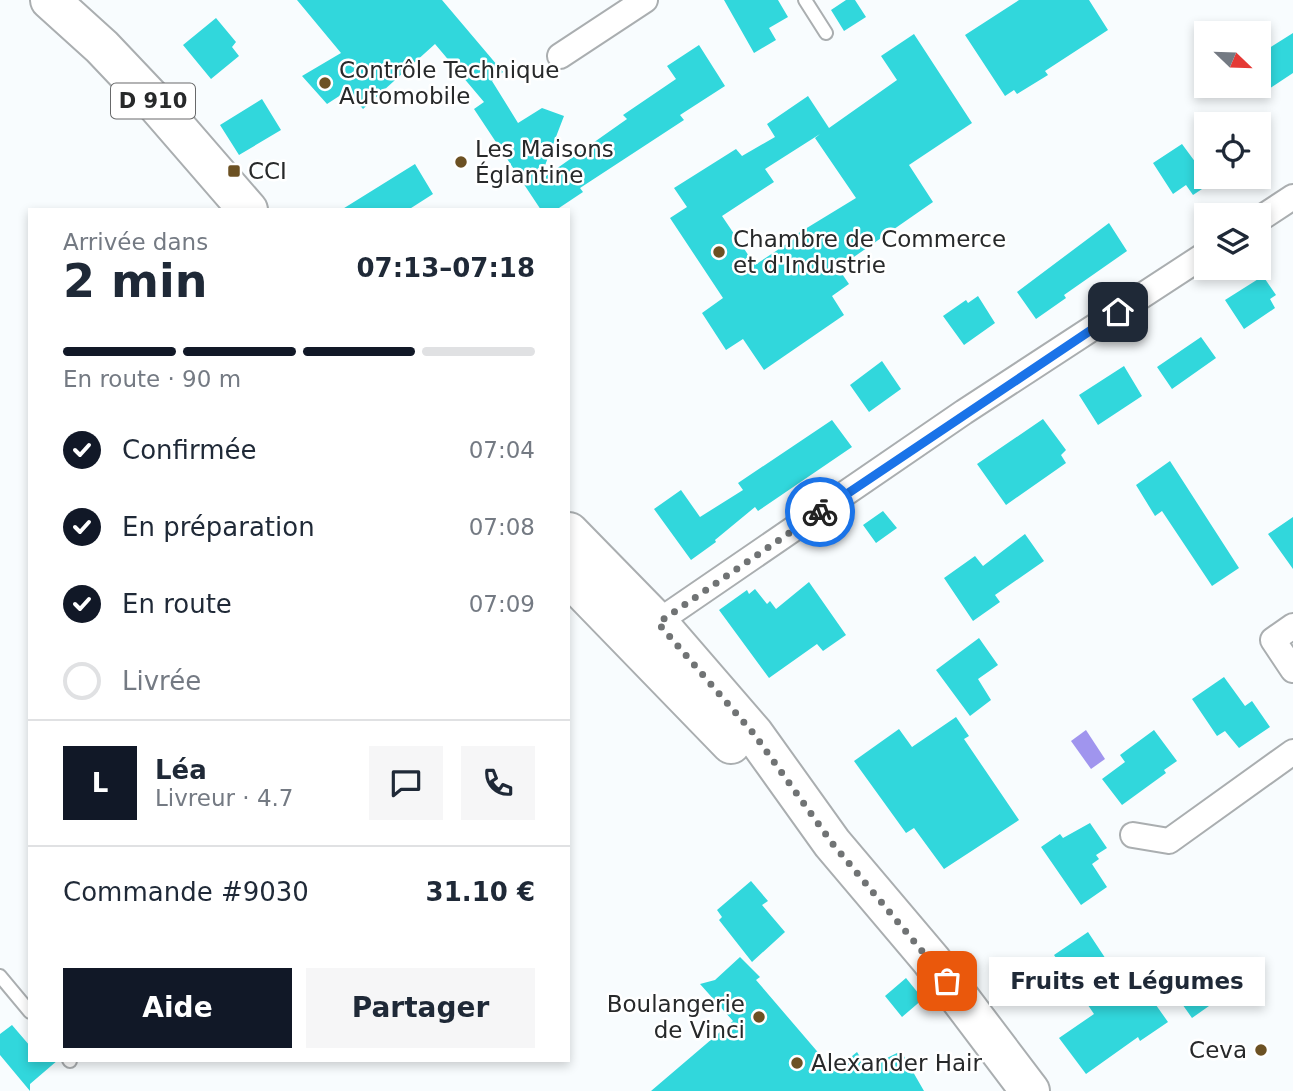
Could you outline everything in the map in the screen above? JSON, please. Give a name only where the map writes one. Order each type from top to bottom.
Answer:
[{"type":"main road","name":"D 910","points":[[26,0],[215,208]]},
{"type":"main road","name":"D 910","points":[[50,0],[102,47],[157,105],[246,208]]},
{"type":"main road","points":[[570,533],[644,631]]},
{"type":"main road","points":[[570,578],[644,631],[754,734],[832,843],[931,961],[1030,1091]]},
{"type":"street","points":[[560,56],[645,0]]},
{"type":"street","points":[[1271,211],[1293,197]]},
{"type":"street","points":[[644,631],[964,412],[1194,262]]},
{"type":"street","points":[[1293,626],[1273,640],[1293,670]]},
{"type":"street","points":[[1133,835],[1169,841],[1293,752]]},
{"type":"lane","points":[[805,0],[826,33]]},
{"type":"lane","points":[[0,976],[28,1010]]},
{"type":"shaded area","points":[[1086,730],[1105,759],[1091,769],[1071,741]]},
{"type":"building","points":[[297,0],[442,0],[503,72],[492,81],[518,123],[542,108],[564,116],[539,181],[627,119],[623,115],[676,79],[667,66],[699,45],[725,86],[680,115],[684,120],[580,188],[583,192],[559,208],[540,208],[474,109],[484,102],[435,44],[363,109],[347,91],[327,104],[302,76],[341,53]]},
{"type":"building","points":[[724,0],[778,0],[788,17],[769,28],[776,40],[754,53]]},
{"type":"building","points":[[846,0],[855,0],[866,17],[844,31],[831,10]]},
{"type":"building","points":[[1019,0],[1089,0],[1108,30],[1045,71],[1048,75],[1017,94],[1014,90],[1005,96],[965,35]]},
{"type":"building","points":[[216,18],[236,42],[232,47],[239,56],[211,79],[183,45]]},
{"type":"building","points":[[1293,33],[1293,73],[1271,88],[1271,47]]},
{"type":"building","points":[[914,34],[972,123],[909,165],[933,202],[838,268],[849,284],[832,296],[844,315],[764,370],[743,339],[726,350],[702,313],[723,298],[670,218],[687,207],[674,188],[736,149],[742,156],[775,137],[767,124],[808,96],[829,128],[897,80],[881,56]],"holes":[[[820,134],[815,138],[856,198],[792,237],[794,239],[755,265],[722,216],[774,182],[765,169]]]},
{"type":"building","points":[[262,99],[281,130],[239,155],[220,125]]},
{"type":"building","points":[[1182,144],[1194,160],[1194,189],[1202,189],[1193,195],[1186,185],[1173,194],[1153,163]]},
{"type":"building","points":[[415,164],[433,194],[411,208],[344,208]]},
{"type":"building","points":[[1109,223],[1127,251],[1064,295],[1066,298],[1036,319],[1017,292]]},
{"type":"building","points":[[1257,280],[1266,280],[1276,295],[1270,299],[1275,308],[1244,329],[1225,300]]},
{"type":"building","points":[[978,296],[995,323],[964,345],[943,316],[966,300],[968,303]]},
{"type":"building","points":[[1201,337],[1216,358],[1172,389],[1157,367]]},
{"type":"building","points":[[882,361],[901,389],[869,412],[850,385]]},
{"type":"building","points":[[1124,366],[1142,396],[1098,425],[1079,395]]},
{"type":"building","points":[[1043,419],[1066,450],[1061,455],[1066,463],[1006,505],[977,464]]},
{"type":"building","points":[[832,420],[852,447],[758,511],[755,507],[691,560],[654,509],[681,490],[700,517],[743,490],[738,483]]},
{"type":"building","points":[[1170,461],[1239,568],[1212,586],[1162,511],[1155,516],[1136,485]]},
{"type":"building","points":[[883,511],[897,528],[876,543],[863,525]]},
{"type":"building","points":[[1293,517],[1293,569],[1268,534]]},
{"type":"building","points":[[1025,534],[1044,561],[995,595],[1000,602],[973,621],[944,578],[975,556],[983,566]]},
{"type":"building","points":[[809,582],[846,635],[823,651],[817,644],[769,678],[719,610],[747,590],[749,594],[755,589],[767,604],[770,601],[776,609]]},
{"type":"building","points":[[979,638],[998,665],[978,679],[991,700],[970,716],[936,670]]},
{"type":"building","points":[[1224,677],[1245,706],[1252,701],[1270,727],[1239,748],[1225,731],[1217,736],[1192,699]]},
{"type":"building","points":[[956,717],[969,736],[964,739],[1019,820],[944,869],[914,828],[906,833],[854,761],[899,729],[912,747]]},
{"type":"building","points":[[1154,730],[1177,761],[1164,770],[1166,773],[1122,805],[1102,779],[1125,762],[1120,755]]},
{"type":"building","points":[[1090,823],[1107,848],[1096,855],[1099,859],[1092,864],[1107,887],[1081,905],[1041,847],[1060,834],[1063,838]]},
{"type":"building","points":[[751,881],[768,901],[762,905],[785,932],[752,962],[719,920],[722,917],[717,910]]},
{"type":"building","points":[[1088,932],[1127,991],[1139,981],[1168,1022],[1140,1041],[1138,1037],[1086,1074],[1059,1038],[1094,1014],[1054,955]]},
{"type":"building","points":[[740,957],[760,977],[756,980],[834,1071],[857,1052],[867,1068],[901,1051],[924,1091],[651,1091],[733,1021],[700,984],[715,980]]},
{"type":"building","points":[[1214,976],[1226,994],[1192,1018],[1180,1001]]},
{"type":"building","points":[[906,978],[923,999],[902,1017],[885,996]]},
{"type":"building","points":[[12,1025],[28,1044],[28,1062],[56,1062],[30,1084],[30,1091],[0,1055],[0,1034]]},
{"type":"way so far","points":[[820,512],[658,623],[754,734],[832,843],[947,981]]},
{"type":"place","name":"Contrôle Technique Automobile","points":[[325,83]]},
{"type":"place","name":"Les Maisons Églantine","points":[[461,162]]},
{"type":"place","name":"CCI","points":[[234,171]]},
{"type":"place","name":"Chambre de Commerce et d'Industrie","points":[[719,252]]},
{"type":"place","name":"Fruits et Légumes","points":[[947,981]]},
{"type":"place","name":"Boulangerie de Vinci","points":[[759,1017]]},
{"type":"place","name":"Ceva","points":[[1261,1050]]},
{"type":"place","name":"Alexander Hair","points":[[797,1063]]},
{"type":"route","points":[[820,512],[964,412],[1118,312]]}]
